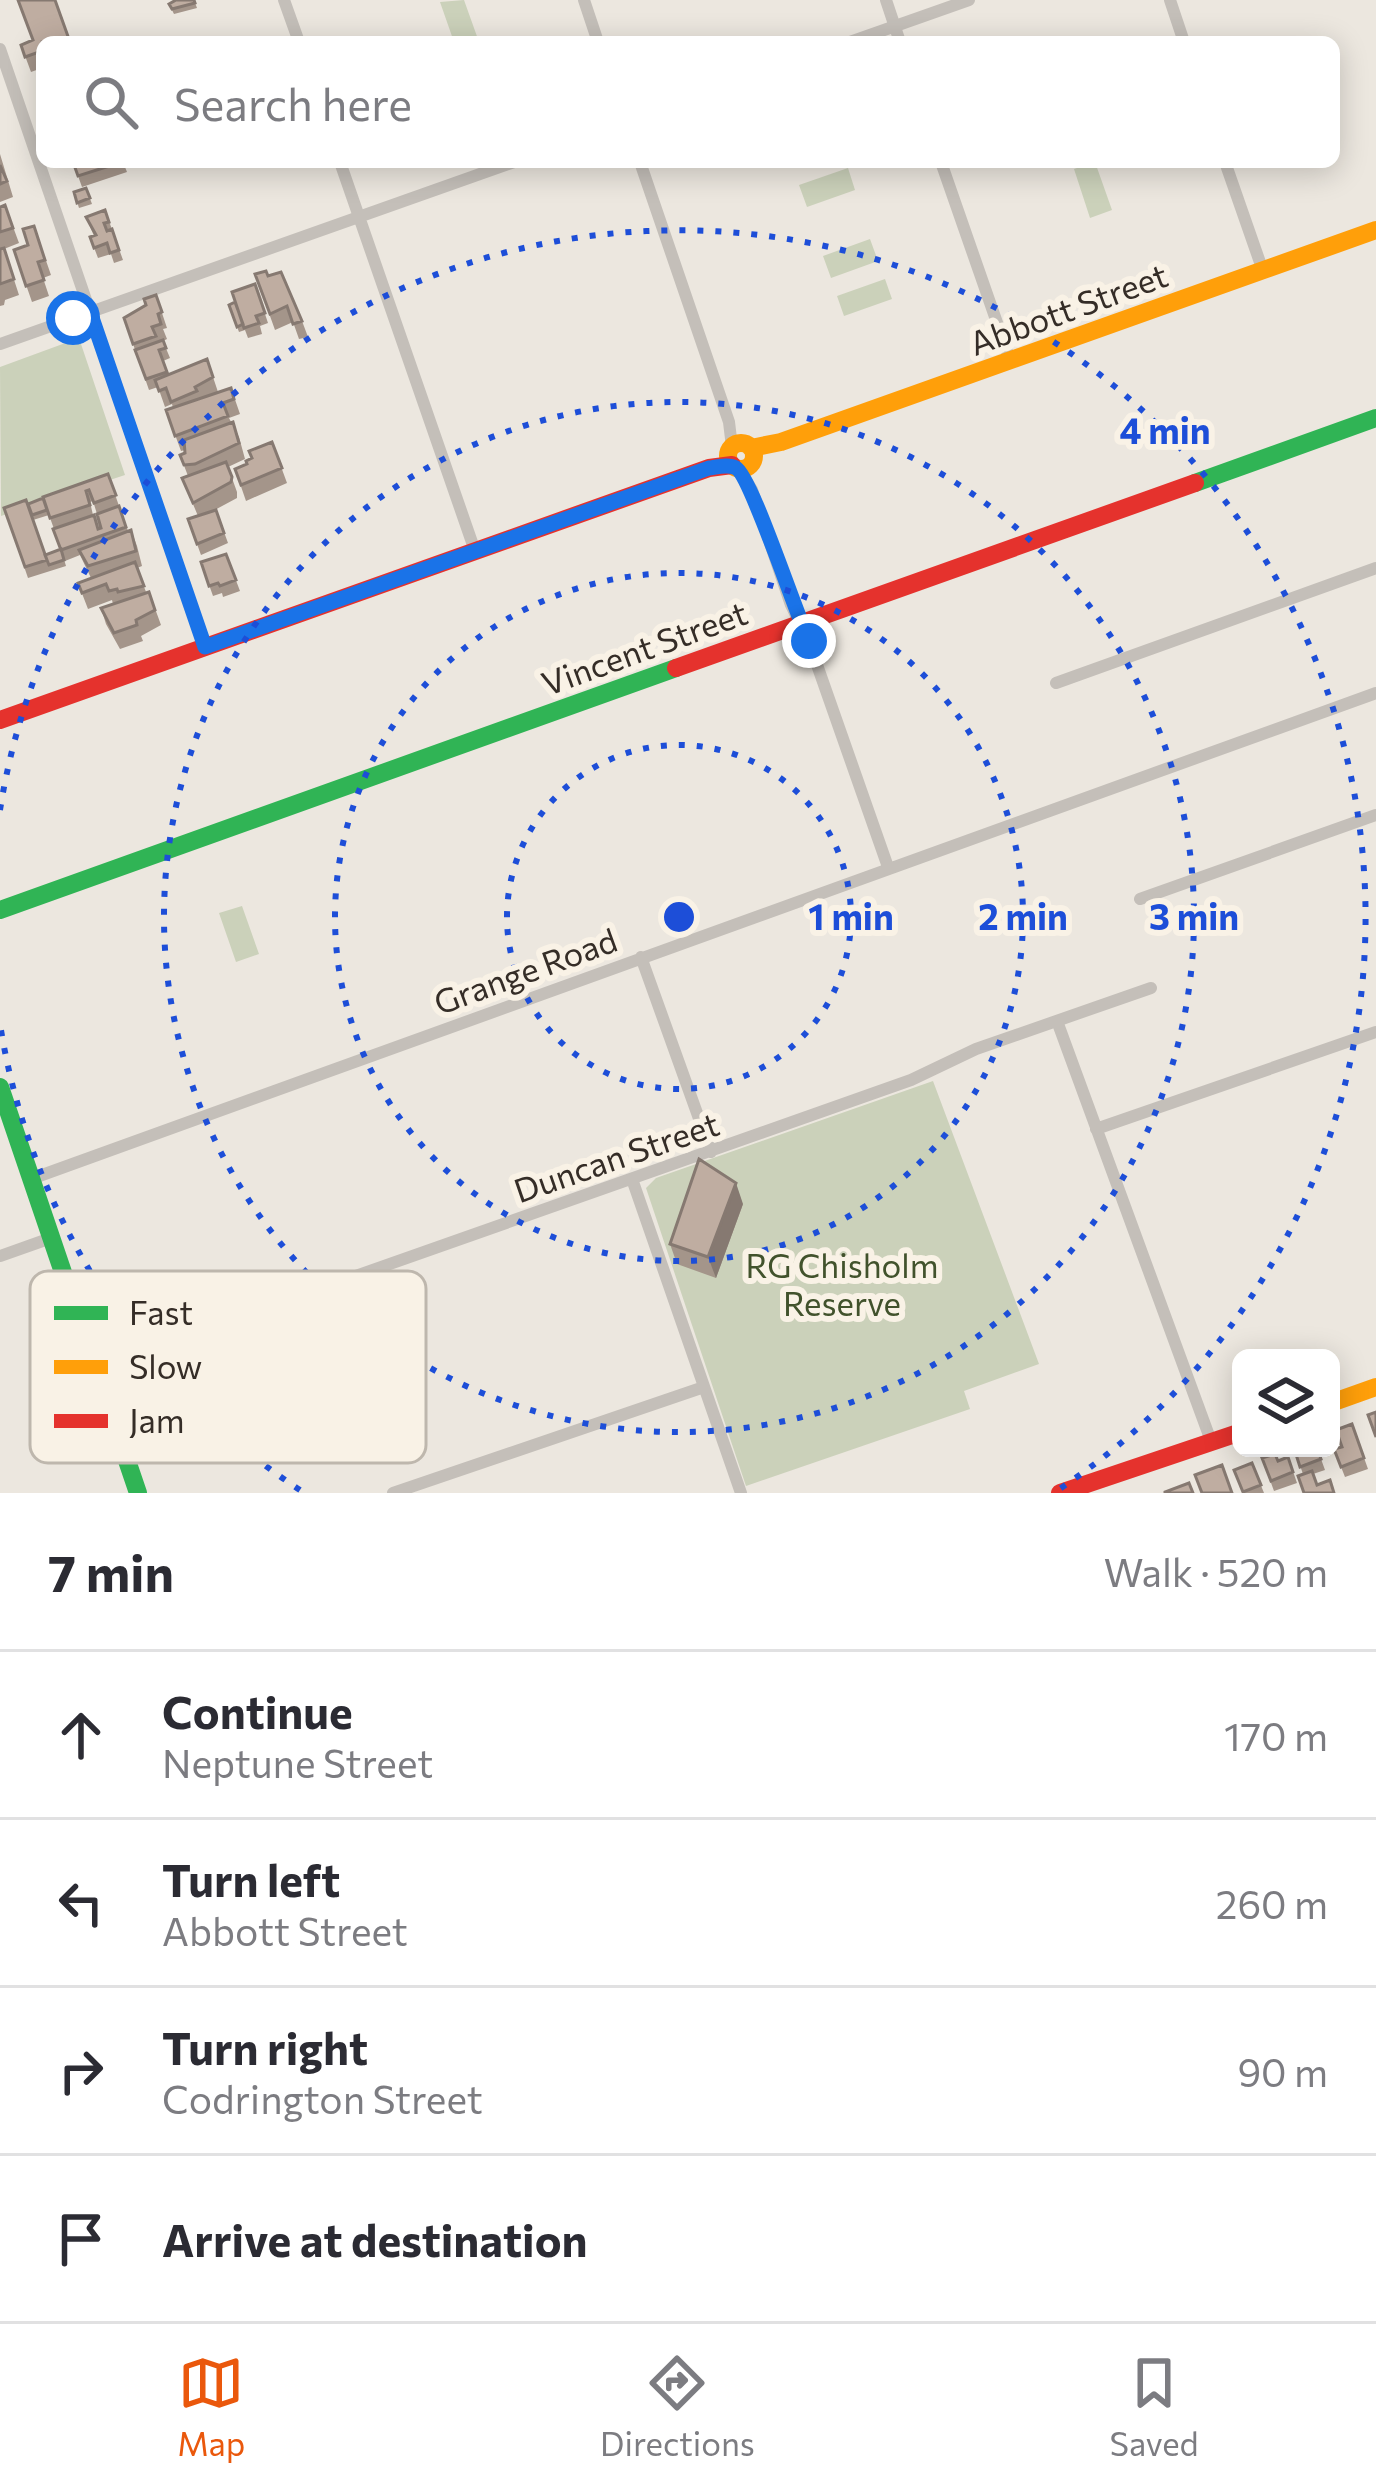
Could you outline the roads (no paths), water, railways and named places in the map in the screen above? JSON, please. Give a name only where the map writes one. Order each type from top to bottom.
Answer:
[{"type":"street","points":[[284,0],[296,36]]},
{"type":"street","points":[[584,0],[596,36]]},
{"type":"street","points":[[886,0],[898,36]]},
{"type":"street","points":[[867,36],[969,0]]},
{"type":"street","points":[[1170,0],[1182,36]]},
{"type":"street","points":[[0,49],[36,154]]},
{"type":"street","points":[[41,168],[205,647]]},
{"type":"street","points":[[342,168],[475,551]]},
{"type":"street","points":[[0,344],[497,168]]},
{"type":"street","points":[[642,168],[888,867]]},
{"type":"street","points":[[943,168],[1010,361]]},
{"type":"street","points":[[1227,168],[1263,271]]},
{"type":"street","name":"Abbott Street","points":[[0,720],[1376,230]]},
{"type":"street","name":"Vincent Street","points":[[0,910],[1376,418]]},
{"type":"street","points":[[1056,683],[1376,568]]},
{"type":"street","name":"Grange Road","points":[[31,1179],[1376,693]]},
{"type":"street","points":[[1140,899],[1376,815]]},
{"type":"street","points":[[641,957],[710,1152]]},
{"type":"street","name":"Duncan Street","points":[[371,1271],[911,1081],[976,1049],[1151,988]]},
{"type":"street","points":[[1057,1021],[1211,1441]]},
{"type":"street","points":[[1096,1129],[1376,1032]]},
{"type":"street","points":[[0,1087],[62,1271]]},
{"type":"street","points":[[632,1179],[741,1493]]},
{"type":"street","points":[[0,1256],[51,1238]]},
{"type":"street","points":[[393,1493],[704,1387]]},
{"type":"street","points":[[1340,1400],[1376,1387]]},
{"type":"street","points":[[1060,1493],[1109,1485],[1232,1435]]},
{"type":"street","points":[[128,1463],[138,1493]]},
{"type":"park label","name":"RG Chisholm Reserve","points":[[842,1283]]}]
